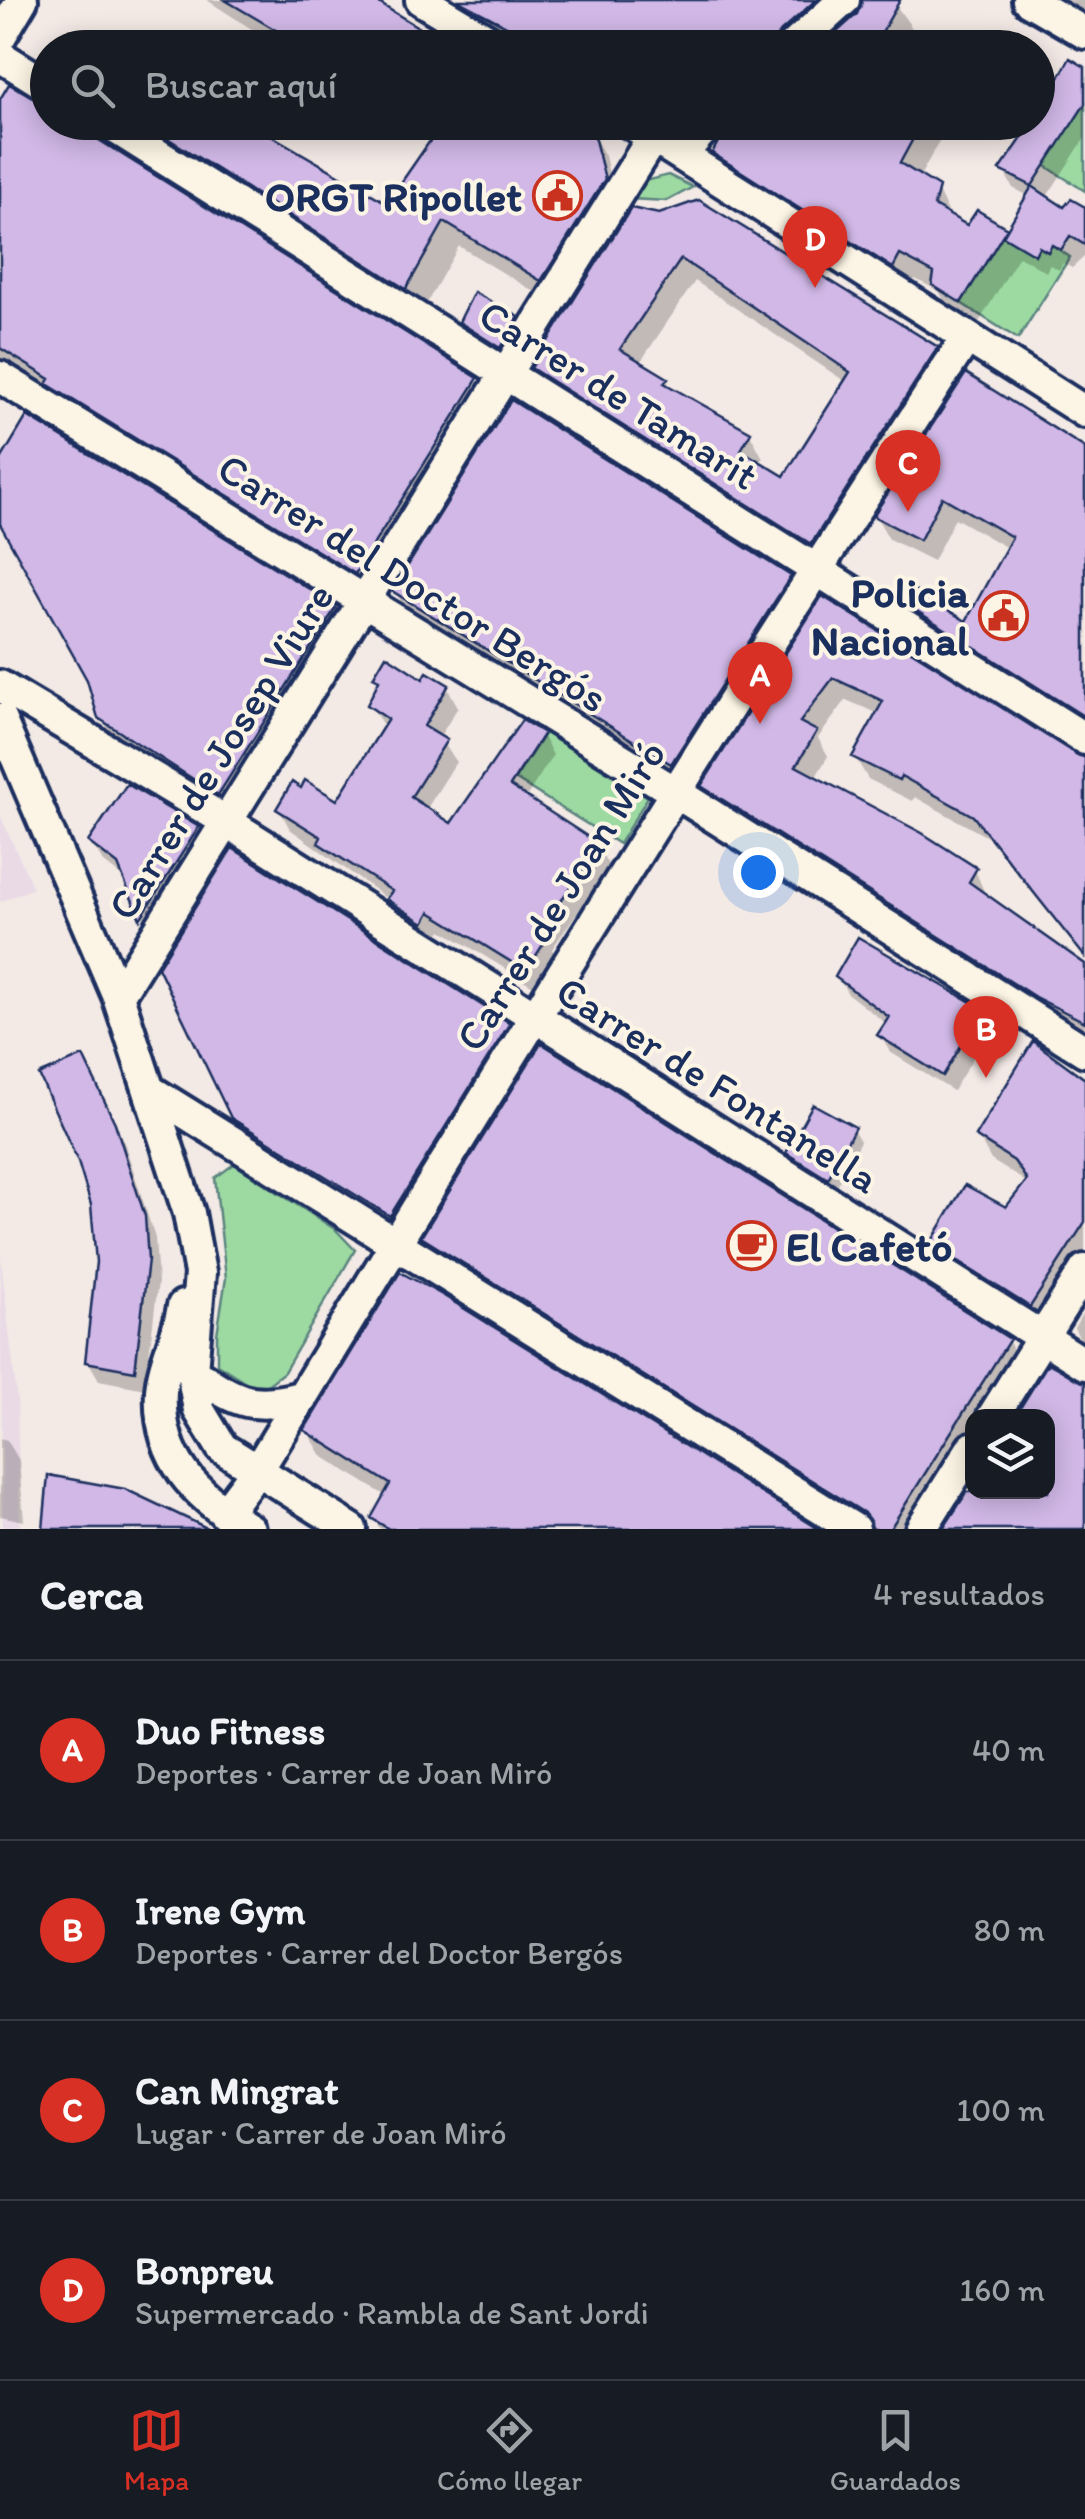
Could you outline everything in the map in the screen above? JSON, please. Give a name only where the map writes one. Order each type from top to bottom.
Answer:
[{"type":"street","points":[[0,37],[22,0]]},
{"type":"street","points":[[421,0],[459,10],[481,30]]},
{"type":"street","points":[[811,30],[844,0]]},
{"type":"street","points":[[1028,0],[1085,33]]},
{"type":"street","points":[[0,56],[30,75]]},
{"type":"street","name":"Carrer de Tamarit","points":[[135,140],[1085,739]]},
{"type":"street","name":"Carrer de Josep Viure","points":[[118,996],[504,372],[620,195],[638,140]]},
{"type":"street","points":[[658,140],[1085,412]]},
{"type":"street","points":[[682,154],[694,140]]},
{"type":"street","name":"Carrer de Joan Miró","points":[[236,1515],[257,1470],[394,1240],[674,792],[966,337]]},
{"type":"street","name":"Carrer del Doctor Bergós","points":[[0,378],[674,792],[1085,1051]]},
{"type":"street","name":"Carrer de Fontanella","points":[[0,686],[224,820],[533,1019],[1085,1364]]},
{"type":"street","points":[[0,719],[118,996],[189,1213],[200,1274],[192,1371],[200,1410],[222,1448],[351,1529]]},
{"type":"street","points":[[149,1090],[854,1529]]},
{"type":"street","points":[[189,1213],[182,1312],[161,1390],[168,1445],[192,1488],[236,1515]]},
{"type":"street","points":[[997,1409],[1085,1270]]},
{"type":"street","points":[[192,1371],[238,1402],[274,1404],[300,1397]]},
{"type":"street","points":[[921,1529],[965,1459]]},
{"type":"shaded area","points":[[0,815],[33,888],[0,902]]},
{"type":"shaded area","points":[[0,1251],[17,1401],[20,1526],[3,1529]]},
{"type":"green space","points":[[1085,104],[1085,191],[1044,165]]},
{"type":"green space","points":[[668,175],[693,187],[667,201],[630,199],[637,183]]},
{"type":"green space","points":[[1007,228],[1029,242],[1035,254],[1039,247],[1048,252],[1052,245],[1070,257],[1018,339],[961,303]]},
{"type":"green space","points":[[545,733],[648,797],[619,844],[515,779]]},
{"type":"green space","points":[[234,1164],[336,1230],[355,1250],[284,1372],[260,1391],[217,1364],[217,1334],[226,1278],[215,1178]]},
{"type":"building","points":[[225,0],[374,0],[423,30],[276,30]]},
{"type":"building","points":[[457,0],[816,0],[782,30],[514,30]]},
{"type":"building","points":[[862,0],[900,0],[883,30],[839,30],[857,14]]},
{"type":"building","points":[[1070,58],[1085,67],[1085,104],[1032,186],[1000,170],[1021,140],[1055,140],[1055,84]]},
{"type":"building","points":[[9,84],[30,95],[30,140],[99,140],[478,378],[355,574],[47,384],[50,379],[0,348],[0,99]]},
{"type":"building","points":[[170,140],[279,140],[387,203],[431,140],[595,140],[605,179],[541,281],[444,222],[406,289]]},
{"type":"building","points":[[719,140],[912,140],[900,163],[939,187],[934,206],[967,225],[977,210],[1007,228],[961,303],[932,285],[934,273],[900,255],[893,268],[712,153]]},
{"type":"building","points":[[1032,186],[1064,207],[1071,199],[1085,207],[1085,245],[1070,236],[1061,250],[1052,245],[1048,252],[1039,247],[1035,255],[1003,236]]},
{"type":"building","points":[[699,200],[938,347],[811,544],[531,368],[631,208],[659,214]],"holes":[[[681,259],[850,372],[784,476],[741,450],[751,432],[664,383],[668,378],[620,349]]]},
{"type":"building","points":[[474,292],[519,317],[500,348],[459,322]]},
{"type":"building","points":[[966,373],[1085,448],[1085,717],[904,603],[913,589],[966,621],[1012,537],[942,497],[920,540],[873,516]]},
{"type":"building","points":[[511,400],[791,576],[671,764],[392,591]]},
{"type":"building","points":[[27,416],[337,606],[218,795],[98,718],[87,680],[0,524],[0,461]]},
{"type":"building","points":[[822,596],[1085,758],[1085,957],[973,816],[901,776],[899,780],[852,757],[883,701],[833,678],[800,722],[817,731],[796,766],[922,833],[977,868],[969,882],[1085,964],[1085,1022],[1035,997],[701,786]]},
{"type":"building","points":[[386,655],[423,679],[427,672],[449,685],[424,726],[447,740],[411,797],[451,823],[522,720],[544,733],[510,786],[599,844],[540,932],[548,937],[526,971],[430,912],[424,923],[386,899],[392,891],[318,843],[321,837],[276,809],[292,782],[301,788],[305,780],[337,800],[388,719],[367,705],[379,680],[373,677]]},
{"type":"building","points":[[127,784],[199,827],[140,919],[118,865],[88,842]]},
{"type":"building","points":[[232,848],[510,1023],[390,1216],[231,1118],[158,967]]},
{"type":"building","points":[[858,937],[983,1009],[943,1076],[877,1035],[889,1017],[835,977]]},
{"type":"building","points":[[1033,1041],[1085,1079],[1085,1222],[1030,1307],[930,1244],[965,1185],[1006,1207],[1027,1180],[1014,1161],[975,1136]]},
{"type":"building","points":[[541,1043],[1010,1339],[890,1529],[873,1529],[864,1513],[421,1237]]},
{"type":"building","points":[[83,1056],[115,1123],[145,1216],[148,1260],[135,1371],[85,1362],[96,1262],[91,1205],[78,1162],[39,1075]]},
{"type":"building","points":[[813,1104],[855,1127],[828,1179],[786,1153]]},
{"type":"building","points":[[400,1272],[819,1529],[389,1529],[371,1518],[390,1484],[304,1430]]},
{"type":"building","points":[[1048,1363],[1085,1383],[1085,1529],[943,1529],[965,1495],[965,1499],[1055,1499],[1055,1409],[1019,1409]]},
{"type":"building","points":[[48,1475],[125,1489],[209,1529],[43,1529]]},
{"type":"place","name":"ORGT Ripollet","points":[[557,196]]},
{"type":"place","name":"Bonpreu","points":[[815,288]]},
{"type":"place","name":"Can Mingrat","points":[[908,512]]},
{"type":"place","name":"Policia Nacional","points":[[1004,616]]},
{"type":"place","name":"Duo Fitness","points":[[760,724]]},
{"type":"place","name":"Irene Gym","points":[[986,1078]]},
{"type":"place","name":"El Cafetó","points":[[751,1246]]}]
